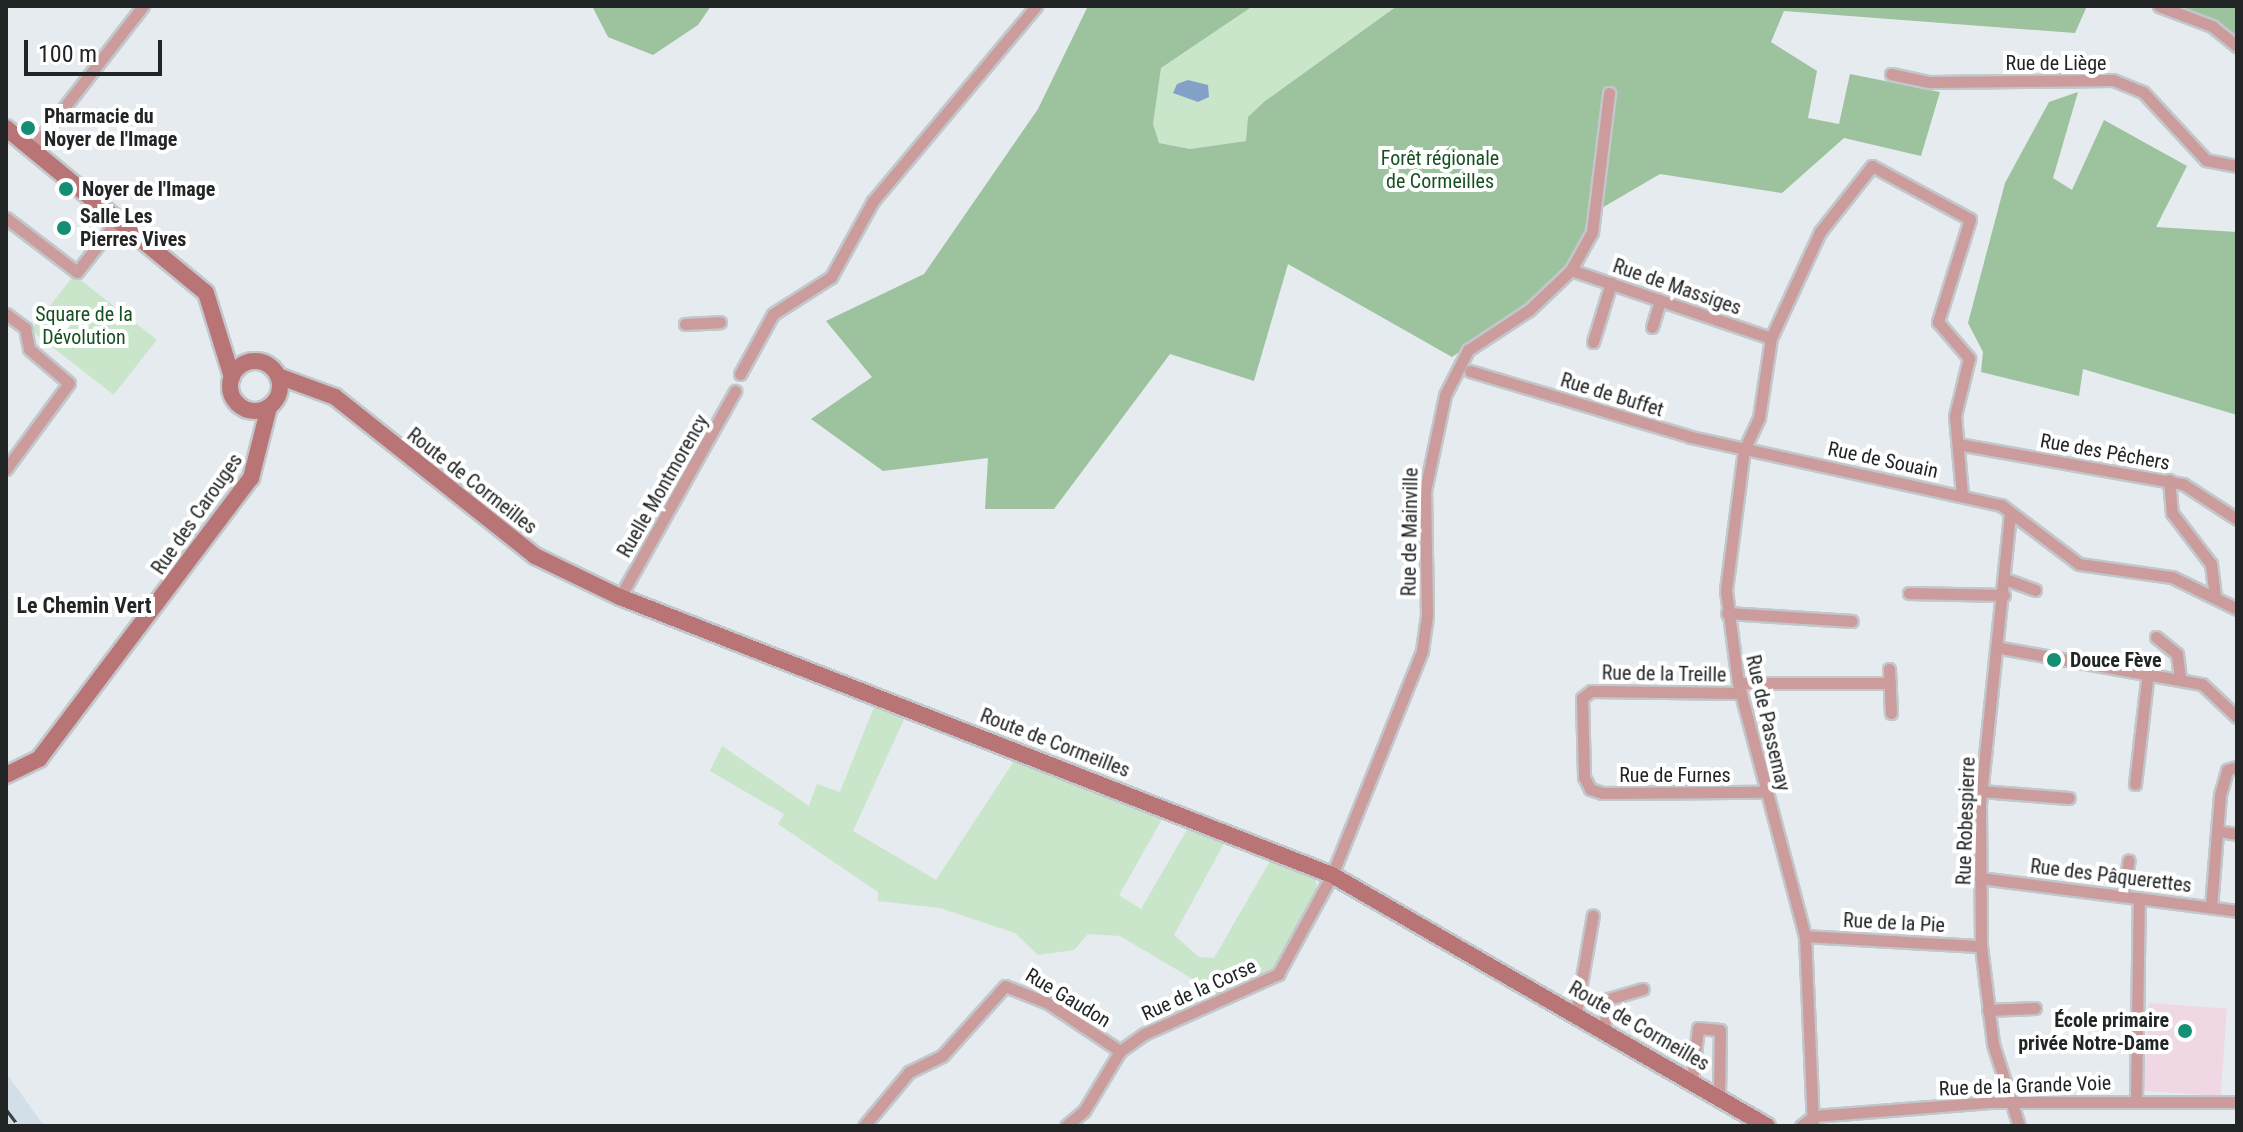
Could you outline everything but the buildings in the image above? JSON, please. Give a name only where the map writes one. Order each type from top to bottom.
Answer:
[{"type":"main road","points":[[6,128],[206,293],[232,377],[232,395],[245,409],[332,395]]},
{"type":"main road","points":[[219,327],[252,362],[266,364],[278,376],[332,395]]},
{"type":"main road","points":[[232,377],[252,362]]},
{"type":"main road","points":[[272,403],[278,376]]},
{"type":"main road","name":"Route de Cormeilles","points":[[332,395],[535,556],[620,597],[1332,875],[1604,1029],[1767,1126]]},
{"type":"main road","name":"Rue des Carouges","points":[[6,775],[39,759],[251,478],[262,451],[272,403]]},
{"type":"main road","name":"Rue des Carouges","points":[[245,409],[262,451]]},
{"type":"street","points":[[32,149],[143,6]]},
{"type":"street","points":[[740,374],[773,314],[831,277],[873,201],[1036,6]]},
{"type":"street","points":[[2159,6],[2212,26],[2237,46]]},
{"type":"street","name":"Rue de Liège","points":[[1891,74],[1930,82],[2113,80],[2143,92],[2206,160],[2237,166]]},
{"type":"street","name":"Rue de Mainville","points":[[1332,875],[1422,651],[1427,615],[1425,491],[1445,395],[1468,350],[1529,310],[1571,270],[1592,232],[1609,93]]},
{"type":"street","name":"Rue de Passemay","points":[[1814,1121],[1805,936],[1764,792],[1740,688],[1727,613],[1744,450],[1759,418],[1771,338],[1820,232],[1872,166],[1970,219],[1938,322],[1969,358],[1955,416],[1958,444]]},
{"type":"street","points":[[9,219],[77,272],[117,221]]},
{"type":"street","name":"Rue de Massiges","points":[[1571,270],[1771,338]]},
{"type":"street","points":[[1593,342],[1611,283]]},
{"type":"street","points":[[1652,327],[1660,300]]},
{"type":"street","points":[[6,314],[25,328],[29,349],[69,383],[10,454],[6,469]]},
{"type":"street","points":[[685,324],[720,322]]},
{"type":"street","name":"Rue de Buffet","points":[[1470,371],[1744,450]]},
{"type":"street","name":"Ruelle Montmorency","points":[[620,597],[735,391]]},
{"type":"street","points":[[1958,444],[1962,495]]},
{"type":"street","name":"Rue des Pêchers","points":[[1958,444],[2169,480],[2237,519]]},
{"type":"street","name":"Rue de Souain","points":[[1744,450],[2001,505],[2079,564],[2137,569],[2215,595],[2237,609]]},
{"type":"street","points":[[2169,480],[2172,513],[2211,564],[2215,595]]},
{"type":"street","name":"Rue Robespierre","points":[[2010,514],[2001,648],[1981,791],[1980,878],[1981,946],[1988,1010],[2019,1126]]},
{"type":"street","points":[[2005,579],[2035,590]]},
{"type":"street","points":[[1909,593],[2004,595]]},
{"type":"street","points":[[1727,613],[1852,621]]},
{"type":"street","points":[[2156,637],[2177,654],[2180,678]]},
{"type":"street","points":[[2001,648],[2202,684],[2237,717]]},
{"type":"street","points":[[1889,669],[1891,713]]},
{"type":"street","points":[[2135,784],[2148,672]]},
{"type":"street","points":[[1740,688],[1890,683]]},
{"type":"street","name":"Rue de la Treille","points":[[1582,739],[1582,698],[1591,691],[1740,688]]},
{"type":"street","name":"Rue de Furnes","points":[[1582,739],[1584,777],[1590,789],[1602,793],[1764,792]]},
{"type":"street","points":[[2211,907],[2227,770],[2237,767]]},
{"type":"street","points":[[1981,791],[2069,798]]},
{"type":"street","points":[[2218,831],[2237,834]]},
{"type":"street","points":[[2123,896],[2129,860]]},
{"type":"street","name":"Rue de la Corse","points":[[1066,1126],[1084,1111],[1120,1051],[1144,1034],[1278,974],[1332,875]]},
{"type":"street","name":"Rue des Pâquerettes","points":[[1980,878],[2237,911]]},
{"type":"street","points":[[2136,1101],[2139,898]]},
{"type":"street","points":[[1576,1013],[1593,915]]},
{"type":"street","name":"Rue de la Pie","points":[[1805,936],[1981,946]]},
{"type":"street","name":"Rue Gaudon","points":[[864,1126],[909,1072],[942,1056],[1005,986],[1048,1003],[1120,1051]]},
{"type":"street","points":[[1604,1029],[1608,999],[1643,989]]},
{"type":"street","points":[[1988,1010],[2035,1008]]},
{"type":"street","points":[[1692,1080],[1698,1028],[1720,1030],[1719,1096]]},
{"type":"street","name":"Rue de la Grande Voie","points":[[1814,1121],[2011,1102],[2237,1102]]},
{"type":"street","points":[[1801,1126],[1814,1121]]},
{"type":"shaded area","name":"École primaire privée Notre-Dame","points":[[2149,1003],[2227,1008],[2221,1096],[2143,1091]]},
{"type":"shaded area","points":[[6,1073],[44,1126],[6,1126]]},
{"type":"green space","points":[[592,6],[711,6],[698,25],[653,55],[608,37]]},
{"type":"green space","name":"Forêt régionale de Cormeilles","points":[[1088,6],[1253,6],[1161,68],[1153,124],[1159,143],[1190,149],[1246,141],[1248,117],[1265,101],[1397,6],[2087,6],[2075,33],[1784,11],[1771,42],[1817,71],[1808,118],[1839,124],[1850,74],[1940,92],[1921,156],[1844,138],[1782,193],[1660,174],[1600,209],[1571,262],[1533,302],[1452,357],[1288,264],[1254,381],[1170,354],[1054,509],[985,509],[988,458],[883,471],[811,419],[872,377],[826,321],[924,274],[1038,109]]},
{"type":"green space","points":[[1253,6],[1397,6],[1265,101],[1246,141],[1190,149],[1159,143],[1153,124],[1161,68]]},
{"type":"green space","points":[[2158,6],[2237,6],[2237,38]]},
{"type":"green space","points":[[2078,92],[2053,178],[2072,190],[2104,120],[2187,166],[2156,227],[2237,232],[2237,415],[2083,369],[2079,396],[1981,372],[1983,352],[1968,323],[2005,183],[2049,102]]},
{"type":"green space","name":"Square de la Dévolution","points":[[74,275],[157,340],[114,395],[31,330]]},
{"type":"green space","points":[[876,702],[906,715],[853,831],[936,880],[1016,758],[1165,814],[1119,895],[1141,909],[1191,823],[1228,836],[1174,935],[1199,957],[1214,958],[1273,856],[1315,875],[1317,890],[1281,967],[1218,994],[1120,936],[1088,934],[1074,950],[1038,955],[1015,933],[940,908],[878,901],[878,892],[778,824],[784,814],[710,771],[722,746],[809,806],[817,784],[840,792]]},
{"type":"water","points":[[1188,80],[1208,85],[1209,97],[1198,102],[1173,93],[1177,84]]},
{"type":"railway","points":[[6,1109],[19,1126]]},
{"type":"place","name":"Pharmacie du Noyer de l'Image","points":[[28,128]]},
{"type":"place","name":"Noyer de l'Image","points":[[66,189]]},
{"type":"place","name":"Salle Les Pierres Vives","points":[[64,228]]},
{"type":"place","name":"Douce Fève","points":[[2054,660]]},
{"type":"place","name":"École primaire privée Notre-Dame","points":[[2185,1031]]},
{"type":"district","name":"Le Chemin Vert","points":[[84,606]]}]
